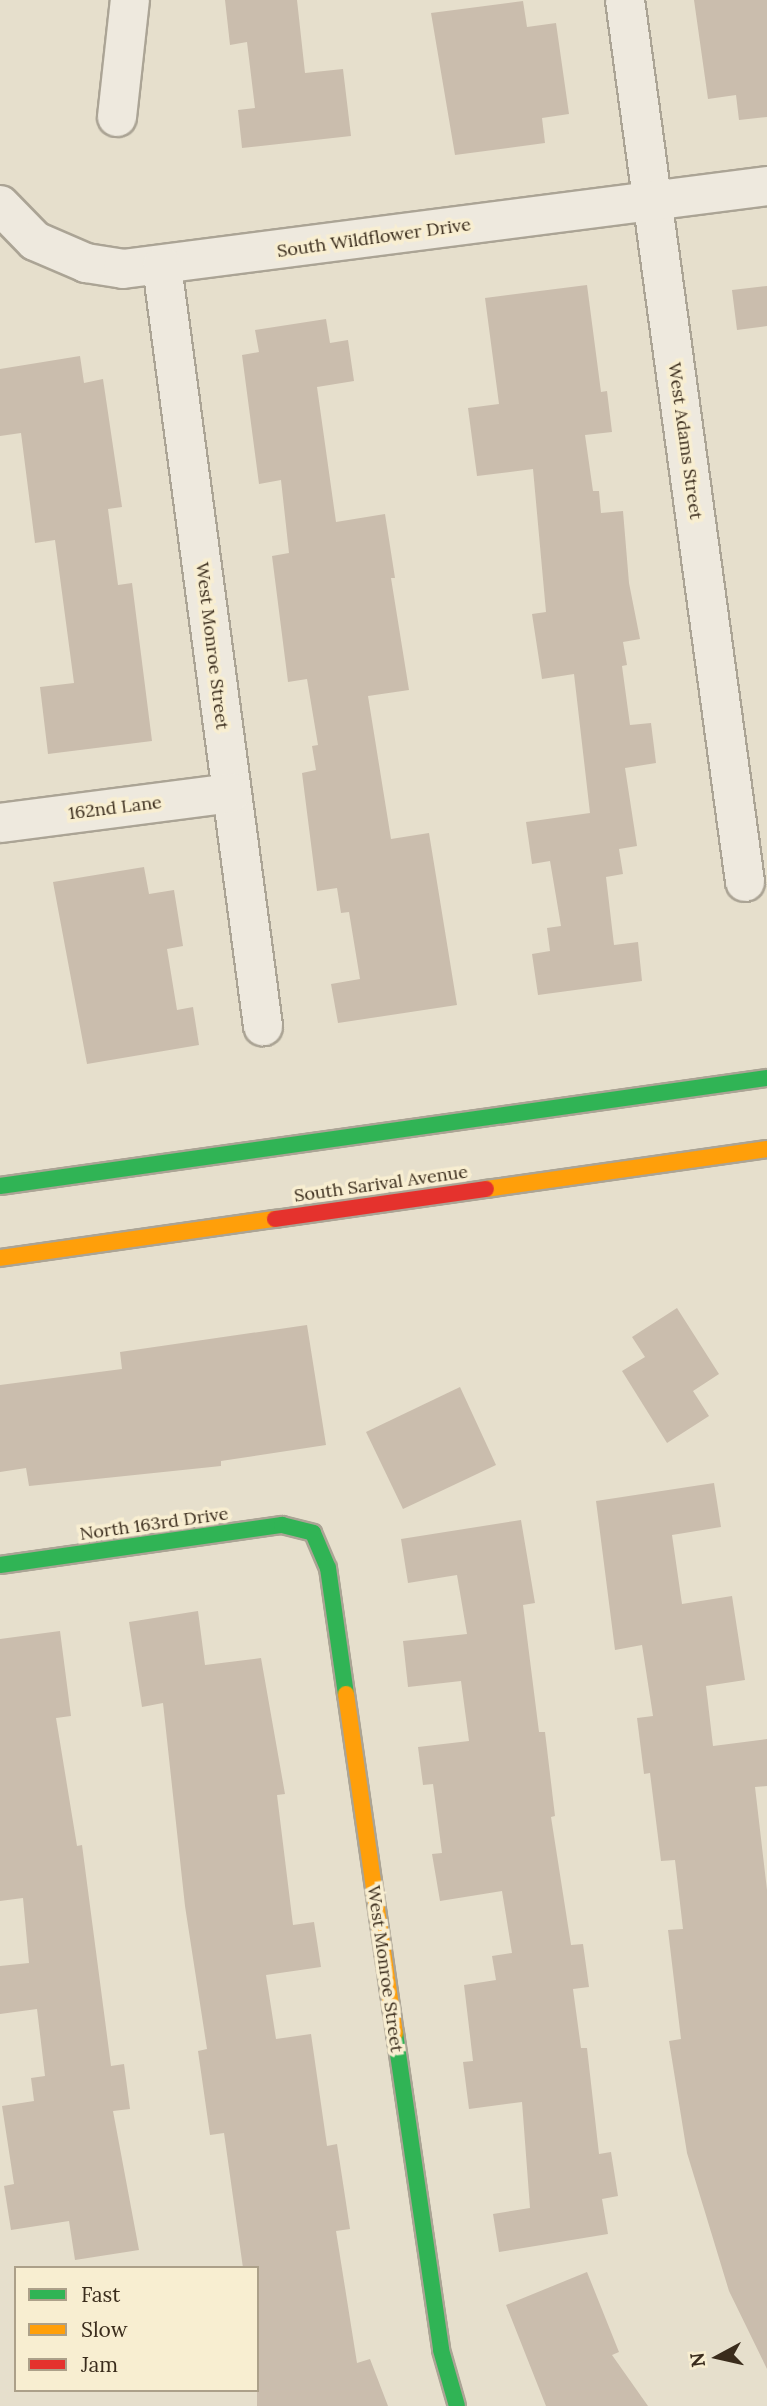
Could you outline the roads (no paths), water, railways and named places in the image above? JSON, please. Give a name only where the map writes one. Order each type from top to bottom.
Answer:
[{"type":"main road","points":[[0,1185],[767,1078]]},
{"type":"main road","name":"South Sarival Avenue","points":[[0,1258],[767,1149]]},
{"type":"main road","name":"North 163rd Drive","points":[[0,1565],[282,1525],[313,1533]]},
{"type":"main road","name":"West Monroe Street","points":[[313,1533],[328,1568],[441,2350],[457,2406]]},
{"type":"street","points":[[117,117],[130,0]]},
{"type":"street","name":"West Adams Street","points":[[625,0],[745,882]]},
{"type":"street","name":"South Wildflower Drive","points":[[0,205],[35,241],[86,263],[123,269],[162,267],[767,186]]},
{"type":"street","name":"West Monroe Street","points":[[162,267],[263,1026]]},
{"type":"street","name":"162nd Lane","points":[[0,822],[231,793]]}]
